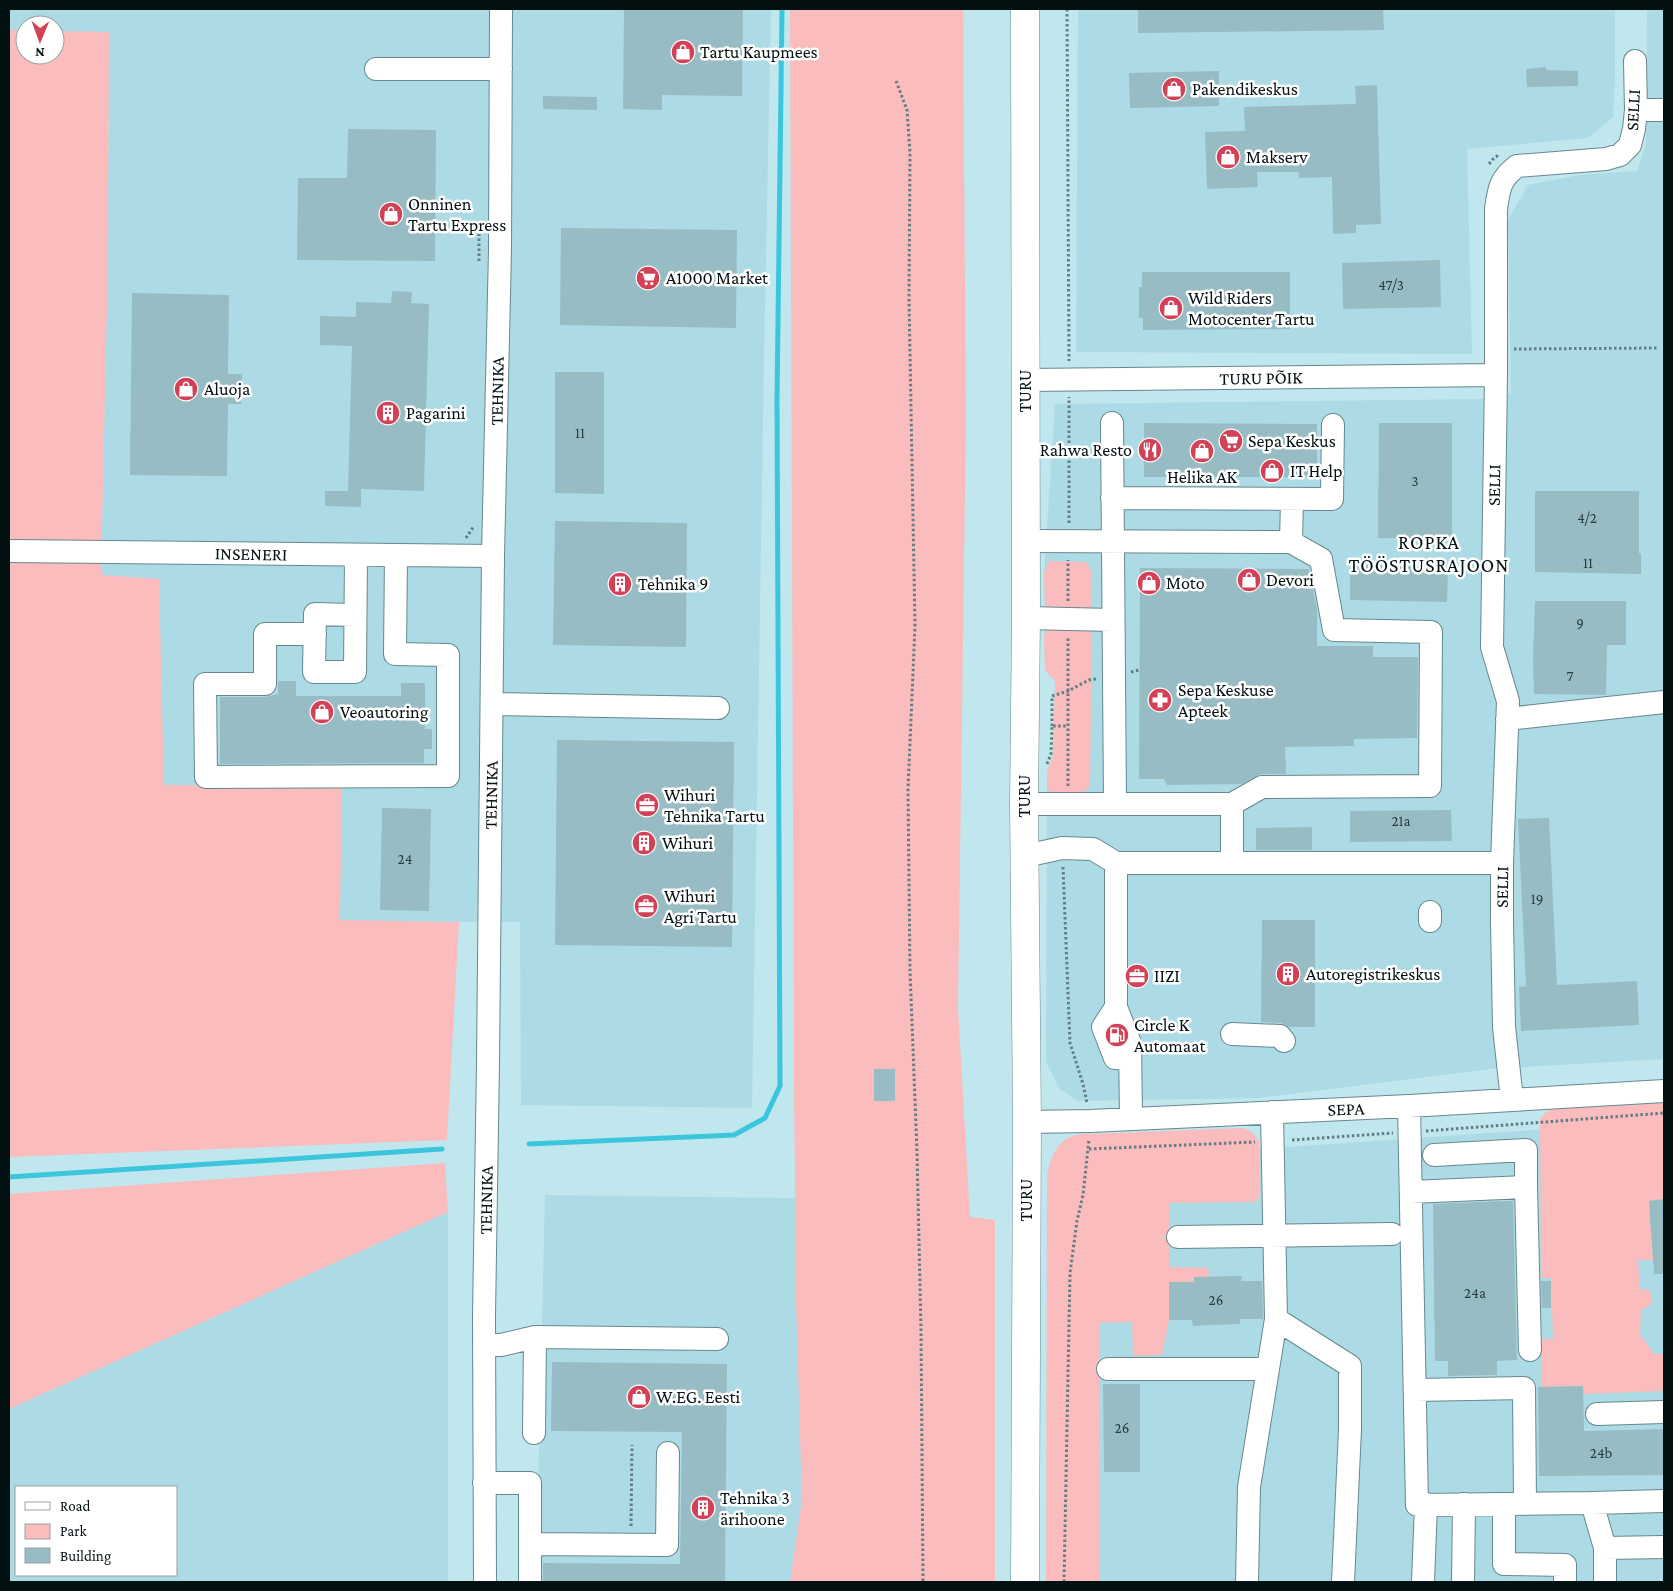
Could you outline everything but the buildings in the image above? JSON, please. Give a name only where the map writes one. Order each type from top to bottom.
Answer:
[{"type":"main road","name":"TURU","points":[[1024,9],[1026,618],[1024,804],[1026,1122],[1025,1582]]},
{"type":"street","name":"TEHNIKA","points":[[485,1582],[484,1344],[493,556],[500,250],[501,9]]},
{"type":"street","name":"SELLI","points":[[1512,1100],[1504,1027],[1502,922],[1502,862],[1508,701],[1492,647],[1496,375],[1496,209],[1499,188],[1506,174],[1517,166],[1606,159],[1620,155],[1630,145],[1636,110],[1634,62]]},
{"type":"street","points":[[376,69],[501,70]]},
{"type":"street","points":[[1636,110],[1664,110]]},
{"type":"street","name":"TURU PÕIK","points":[[1025,380],[1496,375]]},
{"type":"street","points":[[1112,423],[1115,803]]},
{"type":"street","points":[[1112,498],[1332,500],[1333,425]]},
{"type":"street","points":[[1291,542],[1292,499]]},
{"type":"street","points":[[1024,804],[1232,804],[1262,787],[1430,786],[1431,632],[1334,630],[1322,559],[1291,542],[1025,541]]},
{"type":"street","name":"INSENERI","points":[[9,552],[493,556]]},
{"type":"street","points":[[355,615],[315,614],[314,672],[355,672],[356,555]]},
{"type":"street","points":[[315,634],[265,634],[265,684],[206,684],[206,777],[448,776],[448,655],[395,654],[396,555]]},
{"type":"street","points":[[1026,618],[1114,620]]},
{"type":"street","points":[[1507,719],[1664,702]]},
{"type":"street","points":[[492,704],[718,708]]},
{"type":"street","points":[[1232,804],[1232,863]]},
{"type":"street","points":[[1024,856],[1062,848],[1093,849],[1116,863],[1502,862]]},
{"type":"street","points":[[1116,863],[1116,1007],[1130,1043],[1131,1118]]},
{"type":"street","points":[[1232,1034],[1280,1036],[1284,1041]]},
{"type":"street","name":"SEPA","points":[[1026,1122],[1090,1121],[1409,1106],[1664,1091]]},
{"type":"street","points":[[1409,1106],[1417,1505],[1664,1501]]},
{"type":"street","points":[[1246,1582],[1249,1487],[1276,1320],[1272,1112]]},
{"type":"street","points":[[1434,1155],[1526,1150],[1530,1350]]},
{"type":"street","points":[[1411,1192],[1526,1187]]},
{"type":"street","points":[[1178,1237],[1392,1234]]},
{"type":"street","points":[[1276,1320],[1350,1366],[1350,1429],[1343,1582]]},
{"type":"street","points":[[484,1344],[501,1345],[535,1337],[717,1339]]},
{"type":"street","points":[[534,1433],[535,1337]]},
{"type":"street","points":[[1108,1370],[1268,1369]]},
{"type":"street","points":[[1415,1390],[1524,1388],[1515,1504],[1504,1564],[1565,1565],[1565,1582]]},
{"type":"street","points":[[1597,1414],[1664,1412]]},
{"type":"street","points":[[530,1544],[667,1545],[668,1454]]},
{"type":"street","points":[[484,1483],[530,1483],[530,1582]]},
{"type":"street","points":[[1592,1503],[1605,1548],[1605,1582]]},
{"type":"street","points":[[1424,1582],[1426,1504]]},
{"type":"street","points":[[1463,1582],[1464,1504]]},
{"type":"street","points":[[1605,1548],[1664,1547]]},
{"type":"path","points":[[896,81],[907,110],[910,152],[910,298],[915,626],[908,818],[910,971],[918,1191],[923,1582]]},
{"type":"path","points":[[1487,167],[1494,158],[1504,153]]},
{"type":"path","points":[[479,228],[479,267]]},
{"type":"path","points":[[1508,349],[1659,348]]},
{"type":"path","points":[[460,539],[466,539],[476,519]]},
{"type":"path","points":[[1046,766],[1052,754],[1052,696],[1068,691],[1089,680],[1139,670]]},
{"type":"path","points":[[1052,726],[1068,726]]},
{"type":"path","points":[[1089,1149],[1273,1142],[1664,1113]]},
{"type":"path","points":[[631,1526],[632,1445]]},
{"type":"shaded area","points":[[9,9],[771,9],[752,1108],[521,1105],[520,922],[340,921],[341,787],[164,786],[159,579],[101,575],[108,258],[109,32],[65,31],[65,15],[15,15],[15,30],[9,30]]},
{"type":"shaded area","points":[[1078,9],[1615,9],[1613,117],[1588,138],[1467,149],[1472,354],[1076,352]]},
{"type":"shaded area","points":[[1647,9],[1664,9],[1664,1059],[1490,1069],[1259,1098],[1078,1101],[1060,1089],[1046,1062],[1047,771],[1053,756],[1055,681],[1045,670],[1044,574],[1055,404],[1482,399],[1511,393],[1508,220],[1528,185],[1579,175],[1637,171],[1646,143]]},
{"type":"shaded area","points":[[1664,1121],[1664,1582],[1099,1582],[1099,1322],[1169,1320],[1169,1203],[1255,1202],[1260,1197],[1259,1149]]},
{"type":"shaded area","points":[[545,1195],[795,1198],[802,1499],[790,1582],[536,1582]]},
{"type":"shaded area","points":[[448,1212],[448,1582],[9,1582],[9,1409]]},
{"type":"green space","points":[[790,9],[963,9],[966,421],[958,1008],[970,1217],[995,1220],[995,1582],[790,1582],[802,1499],[796,1302],[794,1084]]},
{"type":"green space","points":[[9,30],[15,30],[15,65],[65,65],[65,31],[109,32],[108,258],[101,575],[159,579],[164,785],[342,787],[340,920],[459,922],[447,1140],[9,1157]]},
{"type":"green space","points":[[1049,561],[1086,562],[1091,570],[1091,613],[1051,612],[1045,607],[1044,574]]},
{"type":"green space","points":[[1049,624],[1087,625],[1092,633],[1090,785],[1085,791],[1076,796],[1065,796],[1047,790],[1047,771],[1053,756],[1055,681],[1045,670],[1044,637]]},
{"type":"green space","points":[[1664,1103],[1664,1199],[1649,1201],[1653,1260],[1638,1260],[1640,1289],[1648,1290],[1652,1297],[1650,1305],[1641,1310],[1640,1334],[1654,1354],[1664,1354],[1664,1391],[1583,1394],[1583,1386],[1542,1387],[1542,1339],[1553,1339],[1551,1278],[1541,1278],[1540,1119],[1552,1109]]},
{"type":"green space","points":[[1242,1128],[1252,1133],[1259,1142],[1260,1197],[1255,1202],[1169,1203],[1169,1267],[1208,1268],[1209,1277],[1194,1277],[1194,1282],[1169,1282],[1169,1320],[1162,1355],[1133,1356],[1132,1322],[1099,1323],[1099,1582],[1046,1582],[1047,1175],[1052,1157],[1062,1142],[1079,1134]]},
{"type":"green space","points":[[445,1163],[448,1212],[9,1409],[9,1194]]},
{"type":"waterway","points":[[529,1144],[734,1135],[765,1118],[780,1086],[777,400],[782,9]]},
{"type":"waterway","points":[[9,1177],[442,1149]]},
{"type":"place","name":"Tartu Kaupmees","points":[[683,52]]},
{"type":"place","name":"Pakendikeskus","points":[[1174,89]]},
{"type":"place","name":"Makserv","points":[[1228,157]]},
{"type":"place","name":"Onninen Tartu Express","points":[[391,214]]},
{"type":"place","name":"A1000 Market","points":[[648,278]]},
{"type":"place","name":"Wild Riders Motocenter Tartu","points":[[1171,308]]},
{"type":"place","name":"Aluoja","points":[[186,389]]},
{"type":"place","name":"Pagarini","points":[[388,413]]},
{"type":"place","name":"Sepa Keskus","points":[[1231,441]]},
{"type":"place","name":"Rahwa Resto","points":[[1150,450]]},
{"type":"place","name":"Helika AK","points":[[1202,451]]},
{"type":"place","name":"IT Help","points":[[1272,471]]},
{"type":"place","name":"Devori","points":[[1249,580]]},
{"type":"place","name":"Moto","points":[[1149,583]]},
{"type":"place","name":"Tehnika 9","points":[[620,584]]},
{"type":"place","name":"Sepa Keskuse Apteek","points":[[1160,700]]},
{"type":"place","name":"Veoautoring","points":[[322,712]]},
{"type":"place","name":"Wihuri Tehnika Tartu","points":[[647,805]]},
{"type":"place","name":"Wihuri","points":[[644,843]]},
{"type":"place","name":"Wihuri Agri Tartu","points":[[646,906]]},
{"type":"place","name":"Autoregistrikeskus","points":[[1288,974]]},
{"type":"place","name":"IIZI","points":[[1137,976]]},
{"type":"place","name":"Circle K Automaat","points":[[1117,1035]]},
{"type":"place","name":"W.EG. Eesti","points":[[639,1397]]},
{"type":"place","name":"Tehnika 3 ärihoone","points":[[703,1508]]},
{"type":"district","name":"ROPKA TÖÖSTUSRAJOON","points":[[1429,554]]}]
